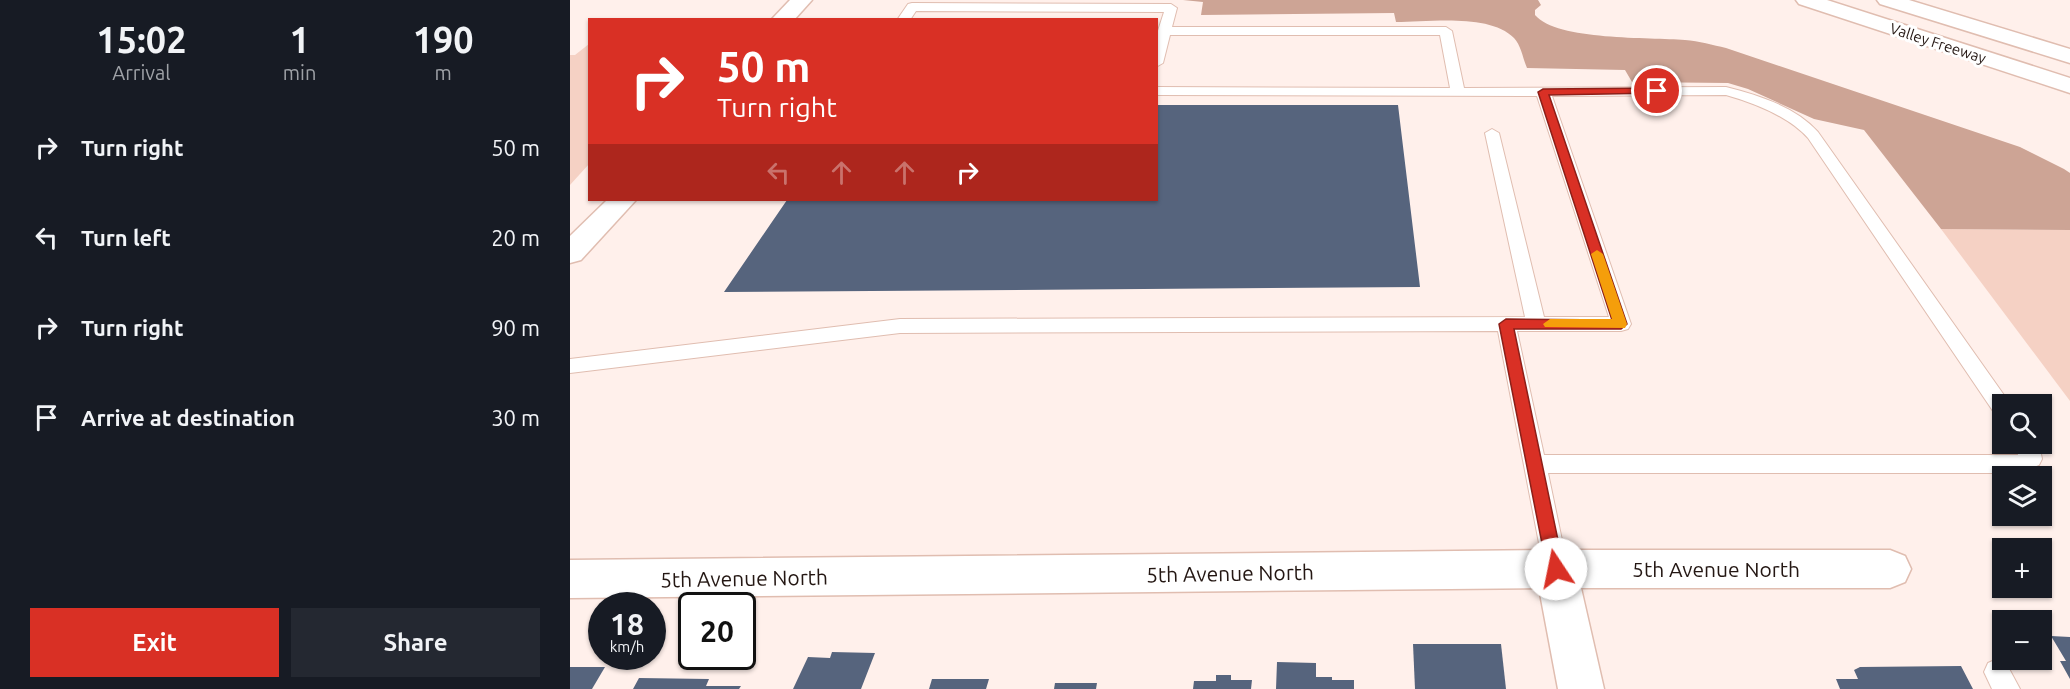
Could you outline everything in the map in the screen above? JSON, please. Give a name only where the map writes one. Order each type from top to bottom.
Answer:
[{"type":"main road","points":[[783,18],[802,0]]},
{"type":"main road","points":[[810,18],[822,0]]},
{"type":"main road","name":"Valley Freeway","points":[[1887,0],[2070,56]]},
{"type":"main road","name":"Valley Freeway","points":[[1815,3],[2070,86]]},
{"type":"main road","points":[[570,253],[621,201]]},
{"type":"main road","name":"5th Avenue North","points":[[570,579],[1890,568]]},
{"type":"main road","points":[[1556,569],[1581,689]]},
{"type":"lane","points":[[904,18],[912,8],[1171,8],[1158,56]]},
{"type":"lane","points":[[1165,31],[1446,31],[1458,92]]},
{"type":"lane","points":[[1158,91],[1726,91],[1749,97],[1802,123],[1992,394]]},
{"type":"lane","points":[[570,366],[900,326],[1621,324],[1543,92]]},
{"type":"lane","points":[[1492,133],[1536,324]]},
{"type":"lane","points":[[1506,324],[1556,569]]},
{"type":"lane","points":[[1535,464],[2019,464],[2031,459],[2030,454]]},
{"type":"shaded area","points":[[1183,0],[1538,0],[1541,5],[1535,10],[1535,15],[1546,23],[1563,29],[1583,34],[1690,41],[1726,48],[2020,147],[2064,169],[2070,173],[2070,230],[1941,229],[1864,130],[1814,119],[1748,89],[1728,83],[1632,82],[1625,70],[1527,68],[1514,38],[1503,30],[1475,22],[1441,20],[1396,22],[1394,13],[1201,15],[1203,2]]},
{"type":"shaded area","points":[[588,45],[588,165],[570,185],[570,55],[575,55]]},
{"type":"shaded area","points":[[1941,229],[2070,230],[2070,401]]},
{"type":"building","points":[[1158,105],[1398,105],[1420,287],[724,292],[786,201],[1158,201]]},
{"type":"building","points":[[2052,636],[2070,637],[2070,679],[2060,661],[2066,661]]},
{"type":"building","points":[[1413,644],[1501,644],[1506,689],[1415,689]]},
{"type":"building","points":[[832,652],[875,653],[861,689],[793,689],[808,657],[830,658]]},
{"type":"building","points":[[1277,662],[1316,663],[1316,677],[1354,680],[1354,689],[1276,689]]},
{"type":"building","points":[[1961,666],[1973,689],[1840,689],[1836,679],[1858,679],[1854,670],[1860,667]]},
{"type":"building","points":[[570,667],[603,670],[592,689],[570,689]]},
{"type":"building","points":[[1216,675],[1231,675],[1231,680],[1252,680],[1251,689],[1193,689],[1194,681],[1216,681]]},
{"type":"building","points":[[639,678],[709,679],[706,686],[741,686],[739,689],[633,689]]},
{"type":"building","points":[[932,679],[989,679],[986,689],[929,689]]},
{"type":"building","points":[[1055,683],[1097,683],[1096,689],[1054,689]]},
{"type":"slow traffic","points":[[1550,324],[1621,324],[1597,254]]},
{"type":"route","points":[[1556,569],[1506,324],[1621,324],[1543,92],[1657,91]]}]
